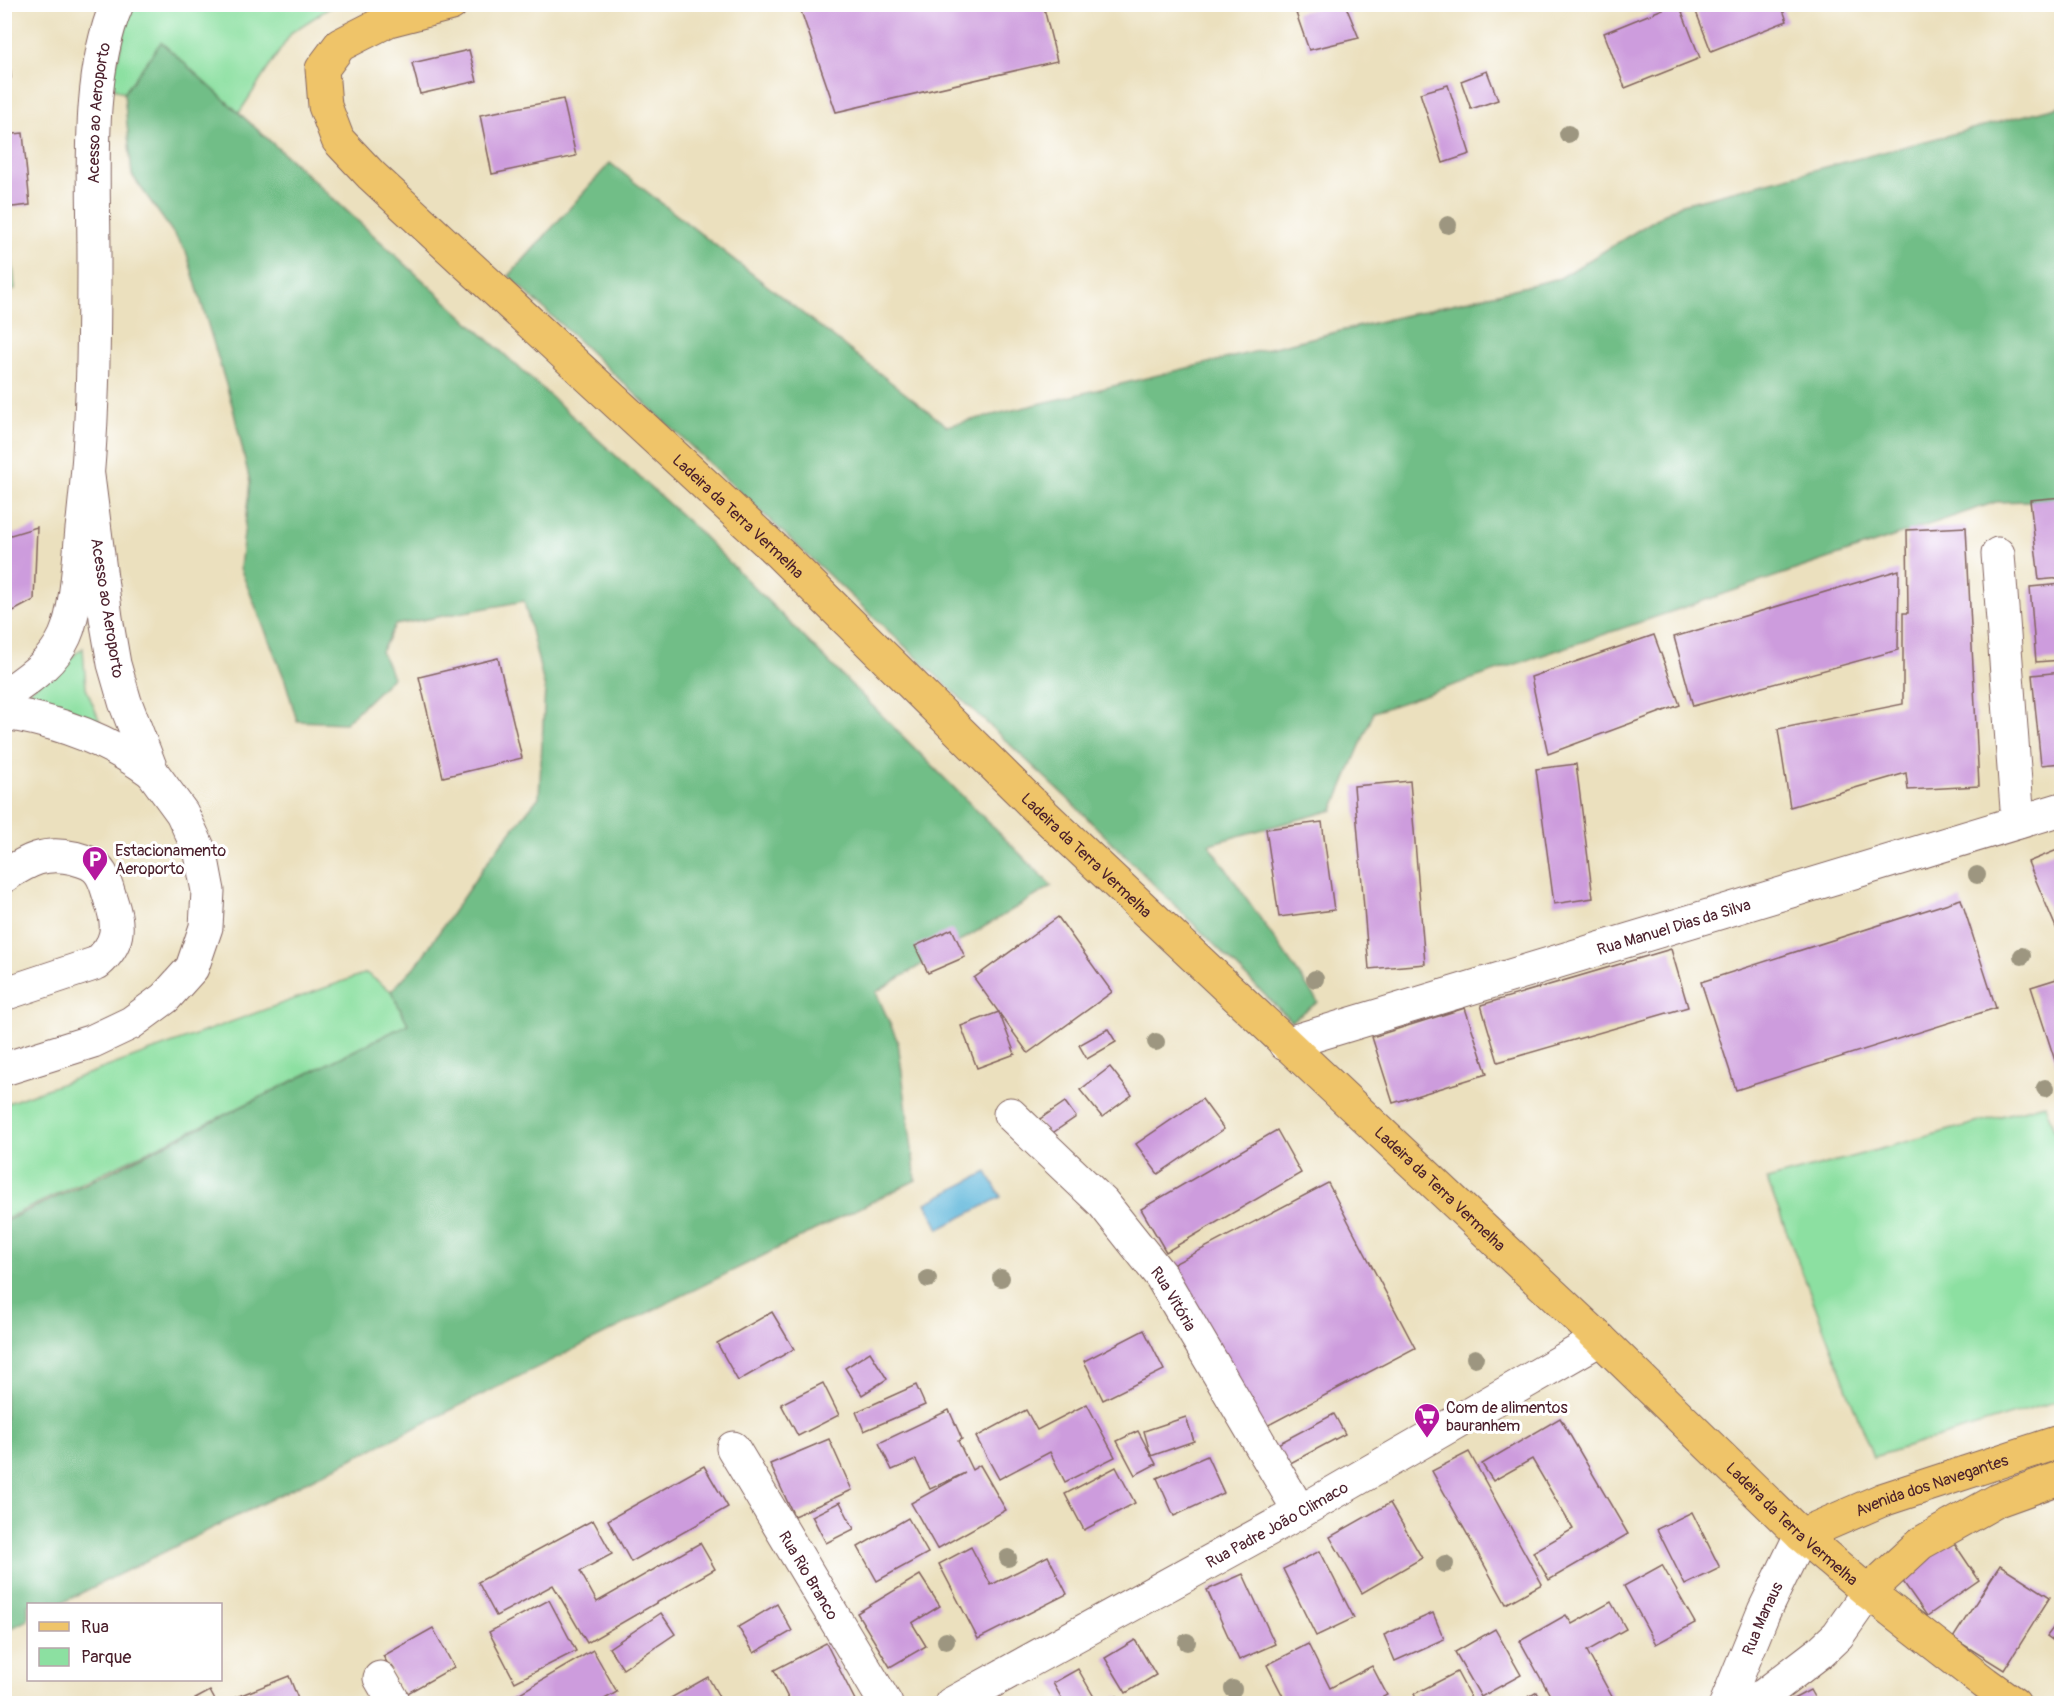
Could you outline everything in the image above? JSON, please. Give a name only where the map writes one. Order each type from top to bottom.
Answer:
[{"type":"main road","name":"Ladeira da Terra Vermelha","points":[[451,4],[389,20],[340,45],[322,69],[325,106],[338,140],[371,175],[780,554],[1040,810],[1285,1044],[1600,1339],[1801,1535],[1868,1592],[2014,1704]]},
{"type":"main road","name":"Avenida dos Navegantes","points":[[1801,1535],[1882,1500],[2061,1441]]},
{"type":"main road","points":[[1868,1592],[1921,1544],[1998,1500],[2061,1477]]},
{"type":"street","name":"Acesso ao Aeroporto","points":[[4,696],[51,659],[66,635],[75,598],[88,477],[94,313],[96,85],[109,21],[117,4]]},
{"type":"street","name":"Acesso ao Aeroporto","points":[[4,1069],[93,1041],[131,1023],[165,999],[192,968],[206,927],[208,891],[201,854],[182,813],[152,772],[125,702],[114,664],[88,477]]},
{"type":"street","points":[[1998,554],[2018,822]]},
{"type":"street","points":[[4,712],[36,717],[75,729],[126,753],[152,772]]},
{"type":"street","name":"Rua Manuel Dias da Silva","points":[[1285,1044],[2061,809]]},
{"type":"street","points":[[4,876],[26,862],[42,856],[59,854],[93,865],[102,875],[116,917],[117,932],[105,956],[97,963],[4,994]]},
{"type":"street","name":"Rua Vitória","points":[[1010,1114],[1103,1203],[1161,1276],[1300,1512]]},
{"type":"street","name":"Rua Padre João Climaco","points":[[951,1704],[1300,1512],[1600,1339]]},
{"type":"street","name":"Rua Rio Branco","points":[[733,1448],[886,1704]]},
{"type":"street","name":"Rua Manaus","points":[[1726,1704],[1764,1611],[1801,1535]]},
{"type":"street","points":[[1742,1704],[1763,1696],[1819,1653],[1838,1635],[1868,1592]]},
{"type":"green space","points":[[131,5],[334,5],[292,32],[239,113],[161,43],[124,93],[111,86]]},
{"type":"green space","points":[[161,42],[692,525],[1052,886],[876,992],[898,1042],[916,1180],[61,1603],[27,1603],[27,1620],[5,1631],[5,1221],[106,1174],[408,1024],[391,991],[418,963],[492,855],[539,797],[545,689],[524,601],[395,625],[381,652],[393,677],[345,723],[297,721],[285,680],[240,568],[250,482],[233,408],[186,251],[132,175],[124,93]]},
{"type":"green space","points":[[2061,106],[2061,500],[1996,502],[1374,712],[1333,810],[1209,844],[1318,1002],[1291,1021],[1067,798],[509,276],[610,163],[947,426],[1560,278],[1679,205]]},
{"type":"green space","points":[[4,175],[15,289],[5,295],[4,295]]},
{"type":"green space","points":[[83,648],[86,688],[103,729],[15,702]]},
{"type":"green space","points":[[366,973],[391,991],[408,1024],[210,1122],[5,1219],[5,1104]]},
{"type":"green space","points":[[2045,1104],[2061,1150],[2061,1400],[1873,1457],[1767,1180]]},
{"type":"water","points":[[987,1172],[1001,1197],[939,1229],[926,1203]]},
{"type":"building","points":[[830,4],[1043,4],[1057,61],[836,112],[801,11]]},
{"type":"building","points":[[1345,4],[1359,38],[1309,50],[1296,13]]},
{"type":"building","points":[[1679,4],[1700,58],[1625,88],[1604,33]]},
{"type":"building","points":[[1693,4],[1781,4],[1787,21],[1711,51]]},
{"type":"building","points":[[6,11],[11,78],[4,78],[4,12]]},
{"type":"building","points":[[469,50],[477,81],[420,94],[412,63]]},
{"type":"building","points":[[1487,71],[1498,100],[1471,109],[1461,81]]},
{"type":"building","points":[[1448,85],[1470,154],[1443,163],[1420,93]]},
{"type":"building","points":[[563,99],[576,156],[492,174],[480,115]]},
{"type":"building","points":[[23,133],[30,205],[4,208],[4,135]]},
{"type":"building","points":[[2062,497],[2062,578],[2039,580],[2030,500]]},
{"type":"building","points":[[37,527],[34,600],[4,616],[4,537]]},
{"type":"building","points":[[1966,527],[1979,786],[1908,790],[1906,773],[1790,807],[1778,729],[1903,704],[1903,613],[1908,613],[1907,530]]},
{"type":"building","points":[[1899,570],[1898,650],[1693,706],[1674,637]]},
{"type":"building","points":[[2062,584],[2062,660],[2036,662],[2030,587]]},
{"type":"building","points":[[1654,635],[1680,705],[1548,754],[1531,677]]},
{"type":"building","points":[[498,658],[522,758],[443,777],[419,677]]},
{"type":"building","points":[[2062,672],[2062,763],[2041,765],[2032,675]]},
{"type":"building","points":[[1576,764],[1593,898],[1554,904],[1536,769]]},
{"type":"building","points":[[1410,781],[1425,964],[1369,969],[1354,786]]},
{"type":"building","points":[[1322,822],[1334,910],[1279,917],[1266,829]]},
{"type":"building","points":[[2062,848],[2062,928],[2057,930],[2028,862]]},
{"type":"building","points":[[1961,899],[1996,1008],[1736,1090],[1701,982]]},
{"type":"building","points":[[1058,917],[1112,992],[1028,1053],[974,978]]},
{"type":"building","points":[[952,929],[965,957],[928,973],[915,946]]},
{"type":"building","points":[[1671,949],[1688,1007],[1498,1062],[1481,1005]]},
{"type":"building","points":[[2060,978],[2062,981],[2061,1079],[2031,987]]},
{"type":"building","points":[[1465,1008],[1487,1074],[1393,1103],[1372,1037]]},
{"type":"building","points":[[999,1012],[1015,1054],[977,1068],[961,1026]]},
{"type":"building","points":[[1108,1029],[1116,1042],[1087,1059],[1079,1045]]},
{"type":"building","points":[[1110,1067],[1132,1095],[1102,1117],[1080,1090]]},
{"type":"building","points":[[1202,1099],[1224,1129],[1158,1174],[1136,1144]]},
{"type":"building","points":[[1065,1102],[1076,1117],[1048,1136],[1037,1121]]},
{"type":"building","points":[[1277,1130],[1301,1173],[1166,1252],[1141,1209]]},
{"type":"building","points":[[1328,1183],[1415,1348],[1259,1430],[1172,1265]]},
{"type":"building","points":[[772,1312],[794,1349],[738,1381],[717,1343]]},
{"type":"building","points":[[1144,1330],[1164,1370],[1103,1400],[1084,1361]]},
{"type":"building","points":[[870,1352],[887,1379],[862,1395],[845,1368]]},
{"type":"building","points":[[823,1383],[839,1415],[798,1436],[781,1404]]},
{"type":"building","points":[[916,1385],[925,1405],[864,1431],[856,1412]]},
{"type":"building","points":[[1087,1404],[1115,1457],[1065,1482],[1050,1452],[999,1479],[976,1437],[1026,1410],[1037,1430]]},
{"type":"building","points":[[949,1410],[962,1439],[958,1441],[972,1470],[980,1465],[1006,1510],[937,1549],[911,1503],[965,1473],[930,1489],[916,1460],[892,1470],[879,1443]]},
{"type":"building","points":[[1334,1414],[1345,1434],[1283,1467],[1272,1447]]},
{"type":"building","points":[[1186,1417],[1194,1441],[1151,1456],[1144,1431]]},
{"type":"building","points":[[1560,1418],[1628,1534],[1549,1580],[1533,1552],[1573,1529],[1532,1459],[1493,1481],[1482,1464]]},
{"type":"building","points":[[1138,1431],[1156,1464],[1135,1475],[1117,1441]]},
{"type":"building","points":[[829,1439],[852,1490],[794,1516],[770,1464]]},
{"type":"building","points":[[1469,1452],[1542,1584],[1506,1604],[1432,1471]]},
{"type":"building","points":[[1207,1456],[1224,1493],[1174,1516],[1157,1478]]},
{"type":"building","points":[[704,1466],[728,1507],[631,1562],[608,1520]]},
{"type":"building","points":[[1116,1467],[1135,1503],[1084,1530],[1065,1494]]},
{"type":"building","points":[[840,1502],[854,1529],[826,1543],[812,1516]]},
{"type":"building","points":[[1390,1503],[1422,1558],[1362,1593],[1330,1537]]},
{"type":"building","points":[[1692,1512],[1720,1568],[1685,1585],[1657,1529]]},
{"type":"building","points":[[908,1518],[928,1553],[877,1581],[858,1547]]},
{"type":"building","points":[[593,1520],[612,1554],[580,1571],[597,1602],[700,1543],[715,1569],[587,1643],[553,1585],[496,1616],[478,1582]]},
{"type":"building","points":[[1952,1540],[1979,1580],[1927,1616],[1899,1576]]},
{"type":"building","points":[[971,1547],[991,1585],[1048,1556],[1067,1594],[978,1639],[939,1564]]},
{"type":"building","points":[[1320,1551],[1354,1618],[1316,1636],[1283,1569]]},
{"type":"building","points":[[1662,1565],[1695,1623],[1656,1644],[1624,1586]]},
{"type":"building","points":[[2000,1565],[2050,1597],[2004,1670],[1953,1638]]},
{"type":"building","points":[[1243,1574],[1275,1644],[1239,1660],[1207,1590]]},
{"type":"building","points":[[920,1575],[940,1606],[912,1623],[926,1646],[890,1667],[857,1613]]},
{"type":"building","points":[[549,1600],[576,1651],[515,1682],[489,1632]]},
{"type":"building","points":[[1611,1602],[1626,1629],[1587,1651],[1616,1704],[1555,1704],[1520,1641],[1566,1615],[1572,1624]]},
{"type":"building","points":[[777,1604],[792,1631],[754,1653],[738,1627]]},
{"type":"building","points":[[661,1613],[675,1634],[623,1669],[609,1648]]},
{"type":"building","points":[[1433,1613],[1444,1639],[1395,1661],[1384,1635]]},
{"type":"building","points":[[2062,1616],[2062,1647],[2047,1636]]},
{"type":"building","points":[[433,1628],[454,1667],[406,1694],[383,1656]]},
{"type":"building","points":[[1495,1629],[1521,1675],[1481,1697],[1455,1652]]},
{"type":"building","points":[[1135,1640],[1156,1675],[1126,1693],[1105,1658]]},
{"type":"building","points":[[826,1643],[857,1704],[791,1704],[774,1670]]},
{"type":"building","points":[[1308,1644],[1330,1688],[1372,1666],[1387,1695],[1370,1704],[1287,1704],[1267,1665]]},
{"type":"building","points":[[593,1650],[617,1692],[596,1704],[501,1704]]},
{"type":"building","points":[[1078,1669],[1094,1697],[1082,1704],[1065,1704],[1053,1683]]},
{"type":"building","points":[[1457,1672],[1474,1704],[1419,1704],[1414,1694]]},
{"type":"building","points":[[289,1676],[300,1704],[231,1704],[229,1700]]},
{"type":"building","points":[[708,1677],[723,1704],[660,1704]]},
{"type":"building","points":[[1810,1690],[1818,1704],[1784,1704]]},
{"type":"building","points":[[210,1691],[217,1704],[186,1704]]},
{"type":"building","points":[[1537,1692],[1543,1704],[1516,1704]]},
{"type":"building","points":[[1117,1696],[1122,1704],[1106,1704]]},
{"type":"place","name":"Estacionamento Aeroporto","points":[[95,882]]},
{"type":"place","name":"Com de alimentos bauranhem","points":[[1427,1439]]}]
